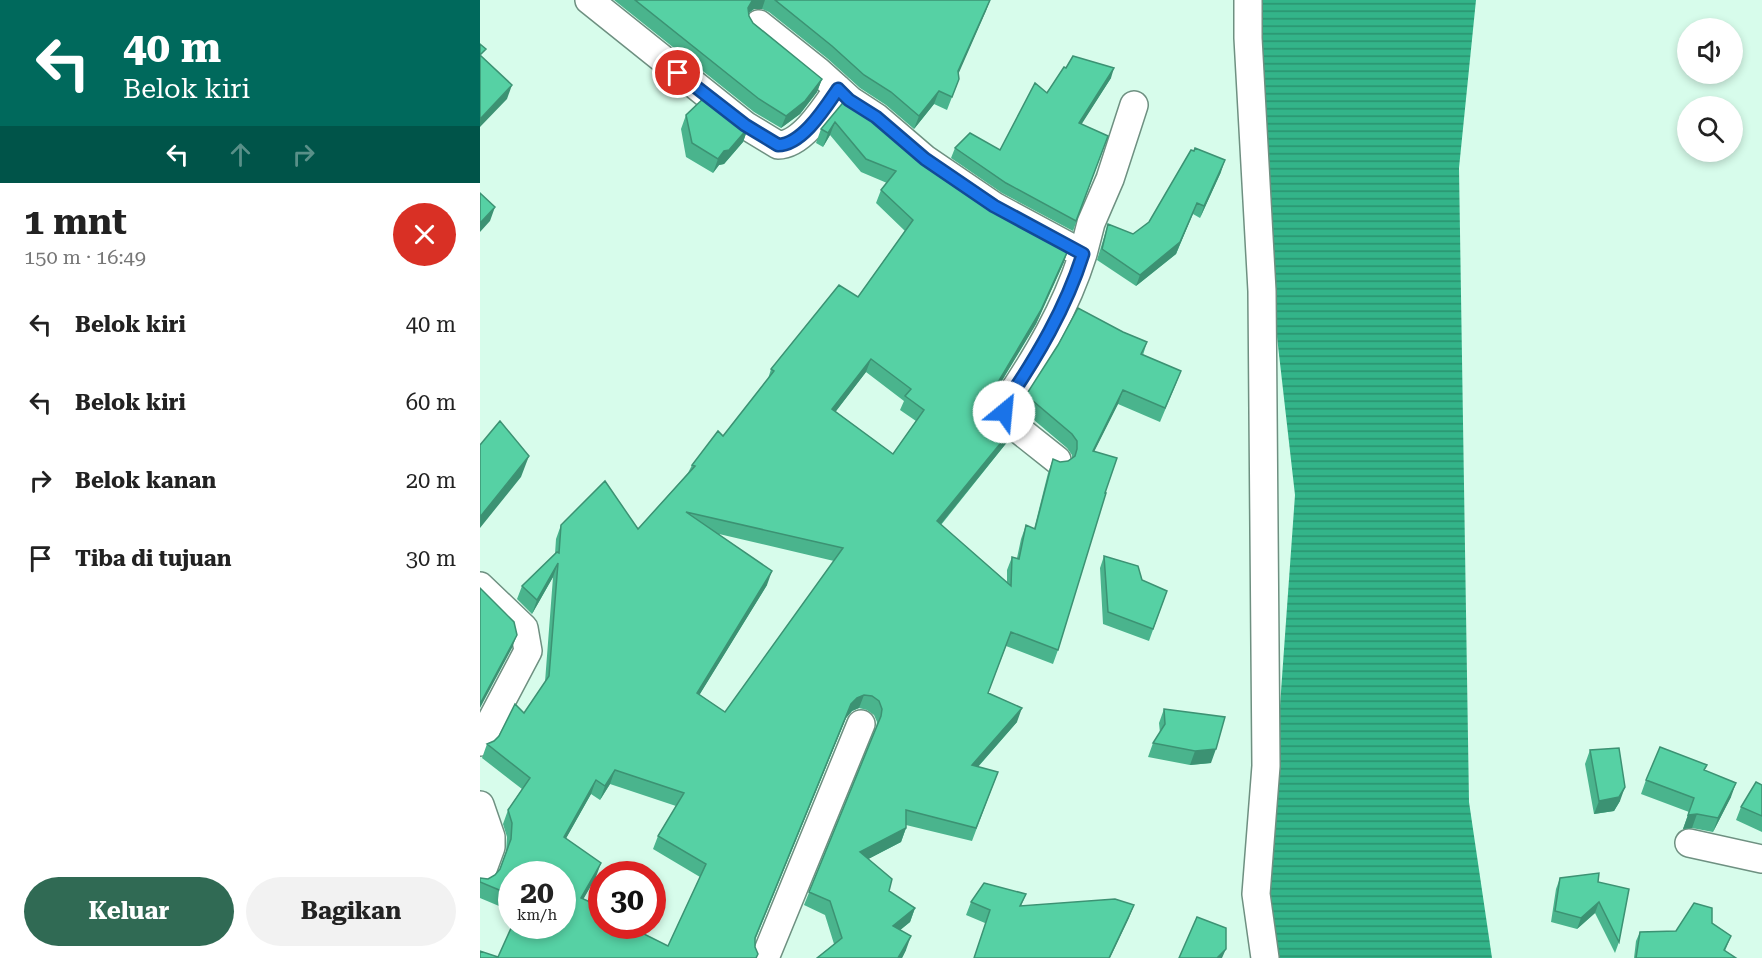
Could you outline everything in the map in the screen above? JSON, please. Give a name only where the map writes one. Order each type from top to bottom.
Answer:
[{"type":"street","points":[[589,0],[745,125],[778,145],[793,142],[825,109],[838,89]]},
{"type":"street","points":[[1248,0],[1248,38],[1262,291],[1266,766],[1256,894],[1265,958]]},
{"type":"street","points":[[759,24],[849,100],[876,117],[925,159],[994,206],[1083,254]]},
{"type":"street","points":[[1057,460],[1007,420],[1004,412],[1005,404],[1050,333],[1068,294],[1134,105]]},
{"type":"street","points":[[480,586],[524,628],[528,651],[480,742]]},
{"type":"street","points":[[765,958],[861,724]]},
{"type":"street","points":[[480,805],[491,837],[491,847],[480,877]]},
{"type":"street","points":[[1689,843],[1762,859]]},
{"type":"shaded area","points":[[1262,0],[1476,0],[1459,168],[1469,802],[1492,958],[1279,958],[1268,874],[1295,495],[1262,205]]},
{"type":"building","points":[[635,0],[753,0],[748,8],[753,23],[822,79],[805,101],[786,116],[759,99]]},
{"type":"building","points":[[775,0],[990,0],[958,71],[959,79],[952,97],[939,91],[919,116],[891,92],[864,75]]},
{"type":"building","points":[[480,44],[486,49],[480,55]]},
{"type":"building","points":[[480,55],[512,85],[480,119]]},
{"type":"building","points":[[1073,56],[1114,68],[1079,123],[1108,136],[1076,221],[1006,183],[955,148],[970,133],[1000,150],[1035,83],[1047,93]]},
{"type":"building","points":[[706,96],[748,128],[718,159],[692,143],[686,115]]},
{"type":"building","points":[[846,99],[872,116],[921,158],[990,205],[1069,248],[1041,310],[994,389],[998,411],[1013,428],[937,521],[1011,586],[1012,557],[1019,559],[1026,525],[1035,529],[1053,459],[1060,462],[1068,461],[1075,456],[1077,449],[1077,441],[1072,434],[1026,395],[1058,345],[1078,308],[1147,342],[1141,354],[1181,371],[1165,408],[1123,390],[1093,451],[1117,458],[1058,650],[1011,632],[988,693],[1022,708],[972,765],[998,772],[976,828],[906,810],[906,828],[860,852],[892,879],[889,891],[915,908],[893,926],[911,936],[898,958],[817,958],[842,938],[830,901],[809,892],[881,716],[882,709],[879,701],[872,696],[864,695],[851,704],[755,938],[758,954],[756,958],[480,958],[480,951],[498,957],[506,939],[576,939],[576,861],[503,861],[511,839],[512,823],[508,810],[530,778],[487,744],[499,736],[515,704],[524,713],[549,676],[558,563],[537,600],[522,586],[557,552],[559,553],[561,525],[605,481],[638,529],[695,466],[692,465],[718,431],[723,436],[774,371],[771,369],[839,285],[858,297],[913,220],[881,190],[896,171],[866,159],[835,122],[828,133],[821,129]],"holes":[[[871,359],[911,389],[905,396],[924,410],[893,454],[832,409]],[[686,512],[843,548],[725,712],[697,693],[772,571]],[[615,770],[684,793],[658,836],[706,864],[668,946],[654,939],[588,939],[588,901],[581,898],[588,886],[588,861],[598,861],[564,837],[596,780],[605,786]]]},
{"type":"building","points":[[1195,148],[1225,160],[1204,206],[1197,203],[1180,242],[1140,275],[1102,249],[1108,224],[1133,234],[1149,222],[1191,150],[1194,151]]},
{"type":"building","points":[[480,193],[495,207],[480,223]]},
{"type":"building","points":[[500,421],[529,456],[480,517],[480,445]]},
{"type":"building","points":[[1104,556],[1138,566],[1142,580],[1167,591],[1153,629],[1108,612]]},
{"type":"building","points":[[480,588],[514,622],[517,635],[480,704]]},
{"type":"building","points":[[1164,709],[1225,717],[1216,749],[1195,751],[1153,743],[1165,724]]},
{"type":"building","points":[[1660,747],[1707,765],[1704,770],[1736,783],[1718,818],[1697,814],[1688,815],[1694,798],[1646,780]]},
{"type":"building","points":[[1619,748],[1625,787],[1619,797],[1599,801],[1590,750]]},
{"type":"building","points":[[1756,782],[1762,785],[1762,816],[1741,807]]},
{"type":"building","points":[[498,871],[498,890],[480,882],[480,878],[488,879]]},
{"type":"building","points":[[1599,873],[1598,882],[1629,889],[1619,942],[1599,902],[1581,918],[1555,911],[1560,878]]},
{"type":"building","points":[[984,883],[1026,894],[1020,906],[1115,899],[1134,905],[1109,958],[974,958],[990,910],[971,902]]},
{"type":"building","points":[[1694,903],[1712,908],[1712,923],[1731,936],[1724,950],[1736,958],[1636,958],[1640,932],[1676,931]]},
{"type":"building","points":[[1197,917],[1226,928],[1226,949],[1217,958],[1179,958]]},
{"type":"route","points":[[678,73],[745,125],[778,145],[793,142],[803,133],[825,109],[838,89],[849,100],[876,117],[925,159],[994,206],[1083,254],[1050,333],[1005,404],[1004,412]]}]
